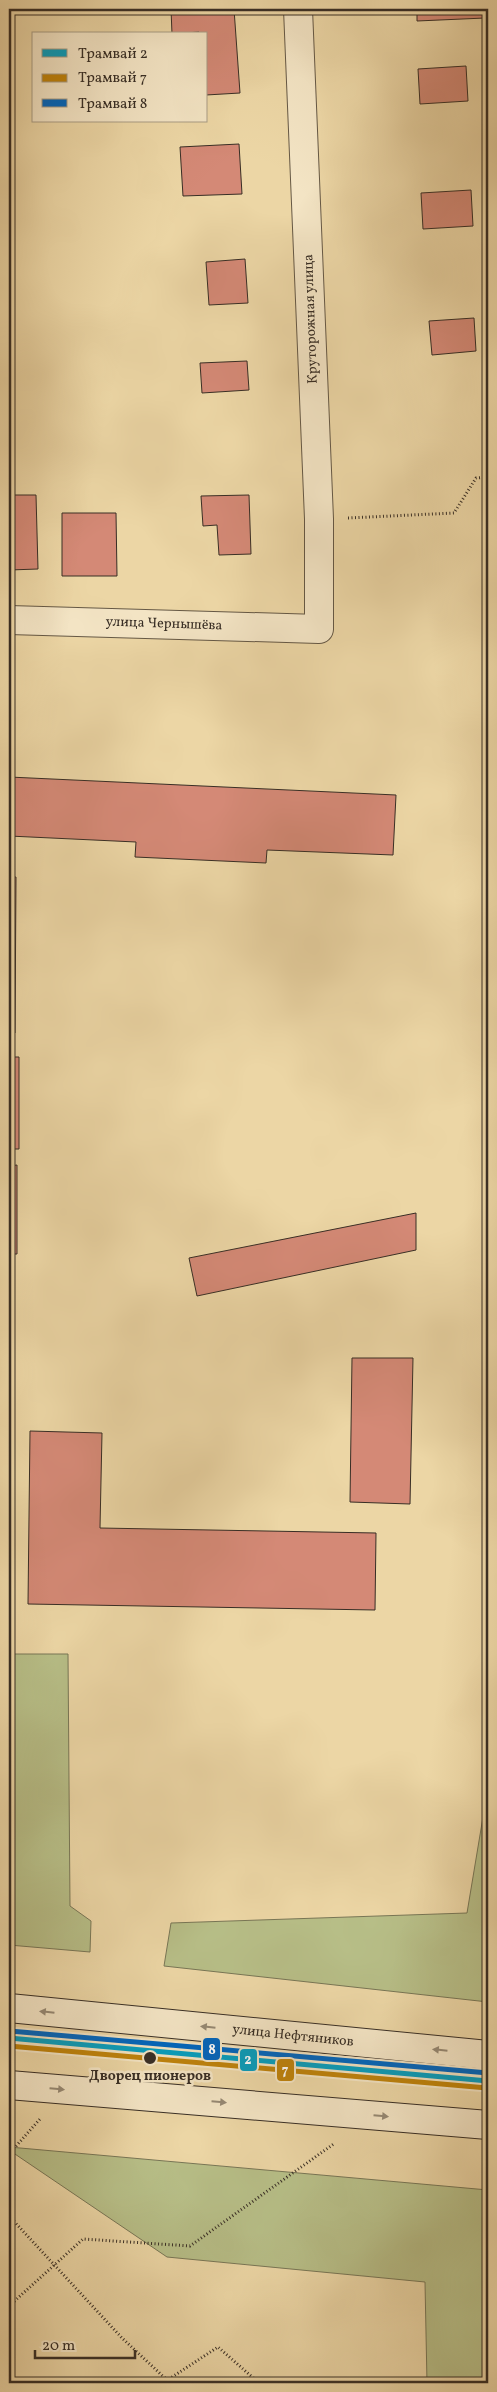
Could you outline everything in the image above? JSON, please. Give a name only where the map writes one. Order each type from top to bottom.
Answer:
[{"type":"main road","name":"Круторожная улица","points":[[298,9],[319,519],[320,629]]},
{"type":"main road","name":"улица Чернышёва","points":[[9,620],[320,629]]},
{"type":"main road","name":"улица Нефтяников","points":[[9,2008],[488,2055]]},
{"type":"main road","points":[[9,2085],[488,2125]]},
{"type":"path","points":[[319,519],[454,514],[476,478],[488,476]]},
{"type":"path","points":[[9,2154],[44,2115]]},
{"type":"path","points":[[9,2306],[82,2239],[190,2246],[342,2138]]},
{"type":"path","points":[[9,2216],[122,2338],[167,2380]]},
{"type":"path","points":[[163,2383],[218,2347],[259,2383]]},
{"type":"green space","points":[[9,1654],[68,1654],[70,1906],[91,1921],[90,1952],[9,1945]]},
{"type":"green space","points":[[488,1787],[488,2002],[164,1966],[171,1923],[467,1913]]},
{"type":"green space","points":[[9,2147],[488,2190],[488,2383],[427,2383],[425,2282],[167,2257],[9,2150]]},
{"type":"building","points":[[171,9],[234,9],[240,93],[208,95],[208,32],[172,32]]},
{"type":"building","points":[[417,9],[485,9],[485,18],[417,21]]},
{"type":"building","points":[[466,66],[468,101],[420,104],[418,69]]},
{"type":"building","points":[[239,144],[242,194],[183,196],[180,147]]},
{"type":"building","points":[[471,190],[473,226],[423,229],[421,193]]},
{"type":"building","points":[[245,259],[248,303],[209,305],[206,262]]},
{"type":"building","points":[[474,318],[476,351],[432,355],[429,321]]},
{"type":"building","points":[[247,361],[249,390],[202,393],[200,363]]},
{"type":"building","points":[[9,495],[36,495],[38,569],[9,570]]},
{"type":"building","points":[[249,495],[251,554],[219,555],[217,525],[203,526],[201,496]]},
{"type":"building","points":[[62,513],[116,513],[117,576],[62,576]]},
{"type":"building","points":[[9,777],[396,795],[393,855],[267,850],[266,863],[135,857],[136,842],[9,836]]},
{"type":"building","points":[[9,877],[16,877],[15,1033],[9,1033]]},
{"type":"building","points":[[9,1057],[19,1057],[19,1149],[9,1149]]},
{"type":"building","points":[[17,1165],[17,1254],[9,1254],[9,1166]]},
{"type":"building","points":[[416,1213],[416,1250],[197,1296],[189,1258]]},
{"type":"building","points":[[352,1358],[413,1358],[410,1504],[350,1502]]},
{"type":"building","points":[[30,1431],[102,1433],[100,1528],[376,1533],[375,1610],[28,1604]]},
{"type":"tram line","name":"8","points":[[10,2031],[488,2073]]},
{"type":"tram line","name":"2","points":[[9,2038],[488,2081]]},
{"type":"tram line","name":"7","points":[[9,2046],[487,2088]]},
{"type":"place","name":"Дворец пионеров","points":[[150,2058]]}]
